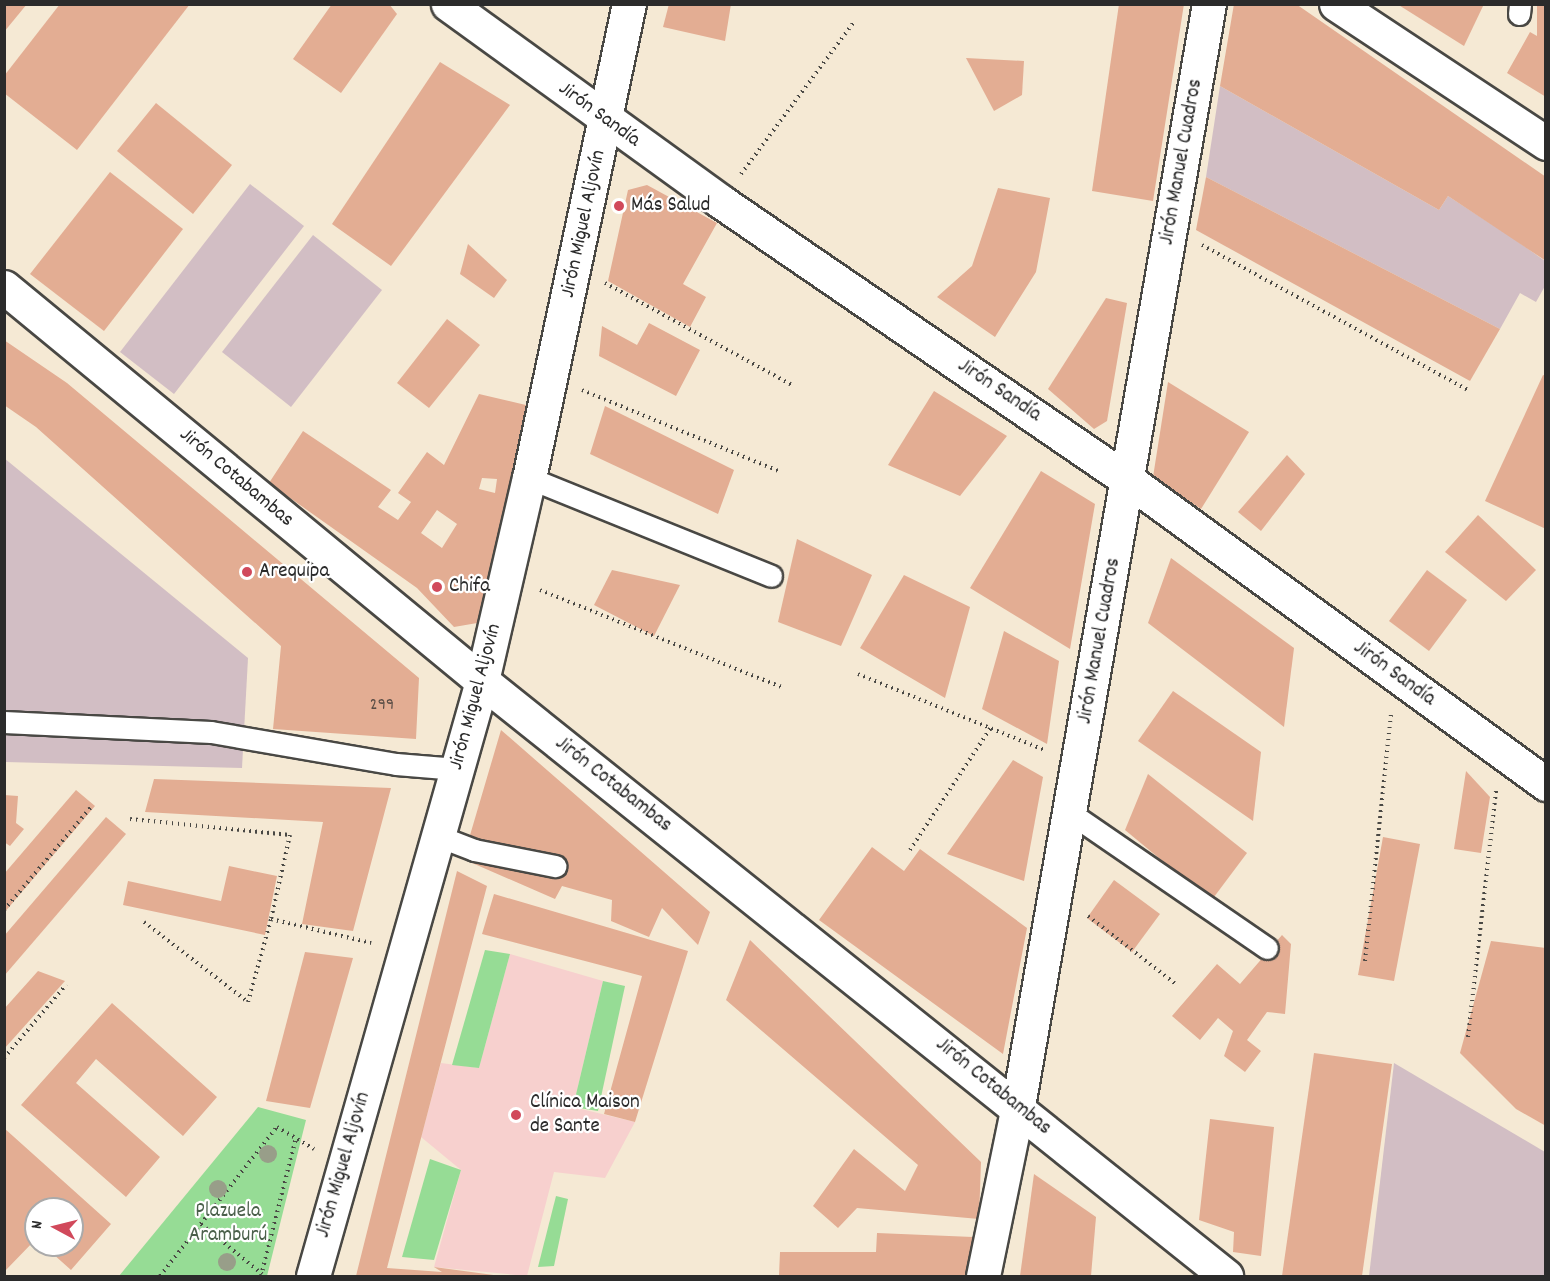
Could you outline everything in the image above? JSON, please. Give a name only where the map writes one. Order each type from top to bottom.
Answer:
[{"type":"street","name":"Jirón Sandía","points":[[448,4],[720,201],[1128,480],[1545,784]]},
{"type":"street","name":"Jirón Miguel Aljovín","points":[[312,1276],[482,681],[575,267],[629,4]]},
{"type":"street","name":"Jirón Manuel Cuadros","points":[[983,1276],[1018,1106],[1209,4]]},
{"type":"street","points":[[1336,4],[1545,143]]},
{"type":"street","name":"Jirón Cotabambas","points":[[4,287],[482,681],[1018,1106],[1226,1276]]},
{"type":"lane","points":[[529,478],[771,576]]},
{"type":"lane","points":[[4,722],[211,732],[396,764],[457,769]]},
{"type":"lane","points":[[1069,812],[1267,948]]},
{"type":"lane","points":[[438,836],[474,850],[555,866]]},
{"type":"path","points":[[720,201],[854,23]]},
{"type":"path","points":[[1171,228],[1470,391]]},
{"type":"path","points":[[575,267],[794,386]]},
{"type":"path","points":[[551,377],[781,472]]},
{"type":"path","points":[[506,576],[781,687]]},
{"type":"path","points":[[858,674],[991,727],[1078,765]]},
{"type":"path","points":[[1365,961],[1395,675]]},
{"type":"path","points":[[910,850],[991,727]]},
{"type":"path","points":[[1468,1037],[1501,752]]},
{"type":"path","points":[[4,910],[92,806]]},
{"type":"path","points":[[130,819],[290,835],[271,919],[248,1002],[144,922]]},
{"type":"path","points":[[1056,892],[1177,986]]},
{"type":"path","points":[[271,919],[405,951]]},
{"type":"path","points":[[4,1058],[66,985]]},
{"type":"path","points":[[160,1276],[277,1127]]},
{"type":"path","points":[[201,1224],[261,1275],[296,1138]]},
{"type":"shaded area","points":[[1220,86],[1439,210],[1448,196],[1514,239],[1545,261],[1545,286],[1536,302],[1520,293],[1500,329],[1206,177]]},
{"type":"shaded area","points":[[250,184],[304,226],[174,394],[120,352]]},
{"type":"shaded area","points":[[313,235],[382,290],[291,407],[222,352]]},
{"type":"shaded area","points":[[4,458],[248,658],[242,768],[5,762]]},
{"type":"shaded area","name":"Clínica Maison de Sante","points":[[510,954],[603,981],[573,1107],[635,1122],[605,1178],[554,1172],[527,1276],[434,1267],[461,1170],[421,1137],[441,1063],[479,1068]]},
{"type":"shaded area","points":[[1394,1063],[1545,1152],[1545,1276],[1369,1276]]},
{"type":"green space","points":[[485,950],[510,954],[479,1068],[452,1065]]},
{"type":"green space","points":[[603,981],[625,986],[598,1111],[573,1107]]},
{"type":"green space","name":"Plazuela Aramburú","points":[[258,1107],[306,1120],[267,1276],[119,1276]]},
{"type":"green space","points":[[430,1159],[461,1170],[434,1260],[402,1257]]},
{"type":"green space","points":[[556,1196],[568,1199],[554,1266],[538,1267]]},
{"type":"building","points":[[4,4],[27,4],[4,32]]},
{"type":"building","points":[[60,4],[190,4],[77,150],[4,93],[4,76]]},
{"type":"building","points":[[332,4],[389,4],[397,14],[341,93],[293,59]]},
{"type":"building","points":[[669,4],[731,4],[725,41],[663,27]]},
{"type":"building","points":[[1119,4],[1184,4],[1153,201],[1092,191]]},
{"type":"building","points":[[1234,4],[1296,4],[1546,177],[1546,261],[1448,196],[1439,210],[1220,86]]},
{"type":"building","points":[[1397,4],[1484,4],[1464,46]]},
{"type":"building","points":[[1537,4],[1546,4],[1546,97],[1507,73],[1530,32],[1537,36]]},
{"type":"building","points":[[966,58],[1024,61],[1022,95],[994,111]]},
{"type":"building","points":[[440,62],[510,105],[391,266],[332,224]]},
{"type":"building","points":[[156,103],[232,165],[193,214],[117,151]]},
{"type":"building","points":[[110,172],[183,229],[104,331],[30,274]]},
{"type":"building","points":[[1206,177],[1500,329],[1470,381],[1196,230]]},
{"type":"building","points":[[647,185],[717,223],[683,284],[706,297],[690,327],[608,281],[628,190]]},
{"type":"building","points":[[998,188],[1050,198],[1036,272],[995,337],[937,297],[972,266]]},
{"type":"building","points":[[468,244],[507,280],[494,298],[460,274]]},
{"type":"building","points":[[1106,298],[1127,303],[1107,421],[1094,429],[1048,389]]},
{"type":"building","points":[[447,319],[480,345],[429,408],[397,383]]},
{"type":"building","points":[[649,323],[700,350],[676,396],[599,356],[602,326],[637,345]]},
{"type":"building","points":[[4,340],[67,383],[419,678],[416,739],[273,729],[281,646],[36,427],[4,405]]},
{"type":"building","points":[[1543,375],[1546,376],[1546,529],[1485,501]]},
{"type":"building","points":[[1168,382],[1249,432],[1201,509],[1153,477]]},
{"type":"building","points":[[934,391],[1007,436],[960,496],[888,465]]},
{"type":"building","points":[[479,394],[530,406],[483,622],[454,627],[417,588],[269,483],[303,431],[391,490],[378,507],[398,520],[411,502],[398,493],[427,452],[444,465]],"holes":[[[482,478],[497,479],[495,493],[479,489]],[[437,510],[457,524],[442,548],[421,533]]]},
{"type":"building","points":[[605,406],[734,470],[718,514],[590,454]]},
{"type":"building","points":[[1287,455],[1305,474],[1261,531],[1238,512]]},
{"type":"building","points":[[1041,471],[1095,504],[1070,649],[970,588]]},
{"type":"building","points":[[1478,515],[1536,570],[1506,601],[1445,552]]},
{"type":"building","points":[[797,539],[872,575],[841,646],[778,622]]},
{"type":"building","points":[[1171,558],[1294,648],[1284,727],[1148,623]]},
{"type":"building","points":[[612,570],[680,585],[654,636],[594,605]]},
{"type":"building","points":[[1427,570],[1467,600],[1429,651],[1389,621]]},
{"type":"building","points":[[904,575],[970,607],[945,698],[860,648]]},
{"type":"building","points":[[1004,631],[1059,661],[1047,744],[982,709]]},
{"type":"building","points":[[1173,691],[1261,752],[1253,821],[1138,741]]},
{"type":"building","points":[[501,730],[710,912],[698,945],[662,908],[649,937],[611,921],[612,900],[562,886],[555,899],[463,859]]},
{"type":"building","points":[[1013,760],[1043,777],[1024,881],[947,854]]},
{"type":"building","points":[[1466,771],[1490,797],[1481,853],[1454,849]]},
{"type":"building","points":[[1148,774],[1247,853],[1211,901],[1125,830]]},
{"type":"building","points":[[154,779],[391,788],[353,931],[302,924],[323,822],[145,812]]},
{"type":"building","points":[[76,790],[95,806],[4,913],[4,874]]},
{"type":"building","points":[[4,795],[18,796],[16,823],[24,829],[10,846],[4,842]]},
{"type":"building","points":[[106,817],[126,834],[4,976],[4,936]]},
{"type":"building","points":[[1383,837],[1420,844],[1394,981],[1358,975]]},
{"type":"building","points":[[872,847],[904,871],[920,849],[1027,928],[1003,1054],[819,920]]},
{"type":"building","points":[[229,866],[277,876],[265,935],[123,905],[128,881],[221,901]]},
{"type":"building","points":[[457,871],[487,886],[387,1268],[442,1272],[434,1267],[501,1276],[356,1276]]},
{"type":"building","points":[[1114,880],[1160,914],[1132,952],[1087,918]]},
{"type":"building","points":[[494,894],[688,951],[635,1122],[604,1114],[642,976],[482,934]]},
{"type":"building","points":[[1282,935],[1291,944],[1285,1014],[1267,1012],[1247,1040],[1261,1051],[1245,1072],[1224,1056],[1233,1031],[1218,1018],[1200,1040],[1172,1016],[1217,964],[1240,984]]},
{"type":"building","points":[[750,940],[981,1162],[979,1219],[857,1208],[838,1228],[813,1206],[854,1149],[905,1191],[918,1165],[726,1000]]},
{"type":"building","points":[[1491,941],[1546,948],[1546,1126],[1516,1109],[1460,1053]]},
{"type":"building","points":[[305,952],[353,958],[310,1108],[266,1101]]},
{"type":"building","points":[[38,971],[65,981],[4,1049],[4,1009]]},
{"type":"building","points":[[112,1003],[217,1097],[183,1136],[96,1059],[76,1083],[160,1157],[126,1197],[21,1105]]},
{"type":"building","points":[[1314,1053],[1392,1064],[1362,1276],[1282,1276]]},
{"type":"building","points":[[1210,1119],[1274,1127],[1261,1256],[1233,1252],[1234,1232],[1199,1220]]},
{"type":"building","points":[[4,1128],[81,1197],[24,1197],[24,1251],[4,1272]]},
{"type":"building","points":[[1034,1174],[1096,1217],[1091,1276],[1020,1276]]},
{"type":"building","points":[[84,1200],[111,1224],[84,1255]]},
{"type":"building","points":[[877,1233],[973,1237],[965,1276],[779,1276],[780,1252],[876,1252]]},
{"type":"building","points":[[56,1257],[82,1257],[71,1270]]},
{"type":"place","name":"Más Salud","points":[[619,206]]},
{"type":"place","name":"Arequipa","points":[[247,572]]},
{"type":"place","name":"Chifa","points":[[437,587]]},
{"type":"place","name":"Clínica Maison de Sante","points":[[516,1115]]}]
